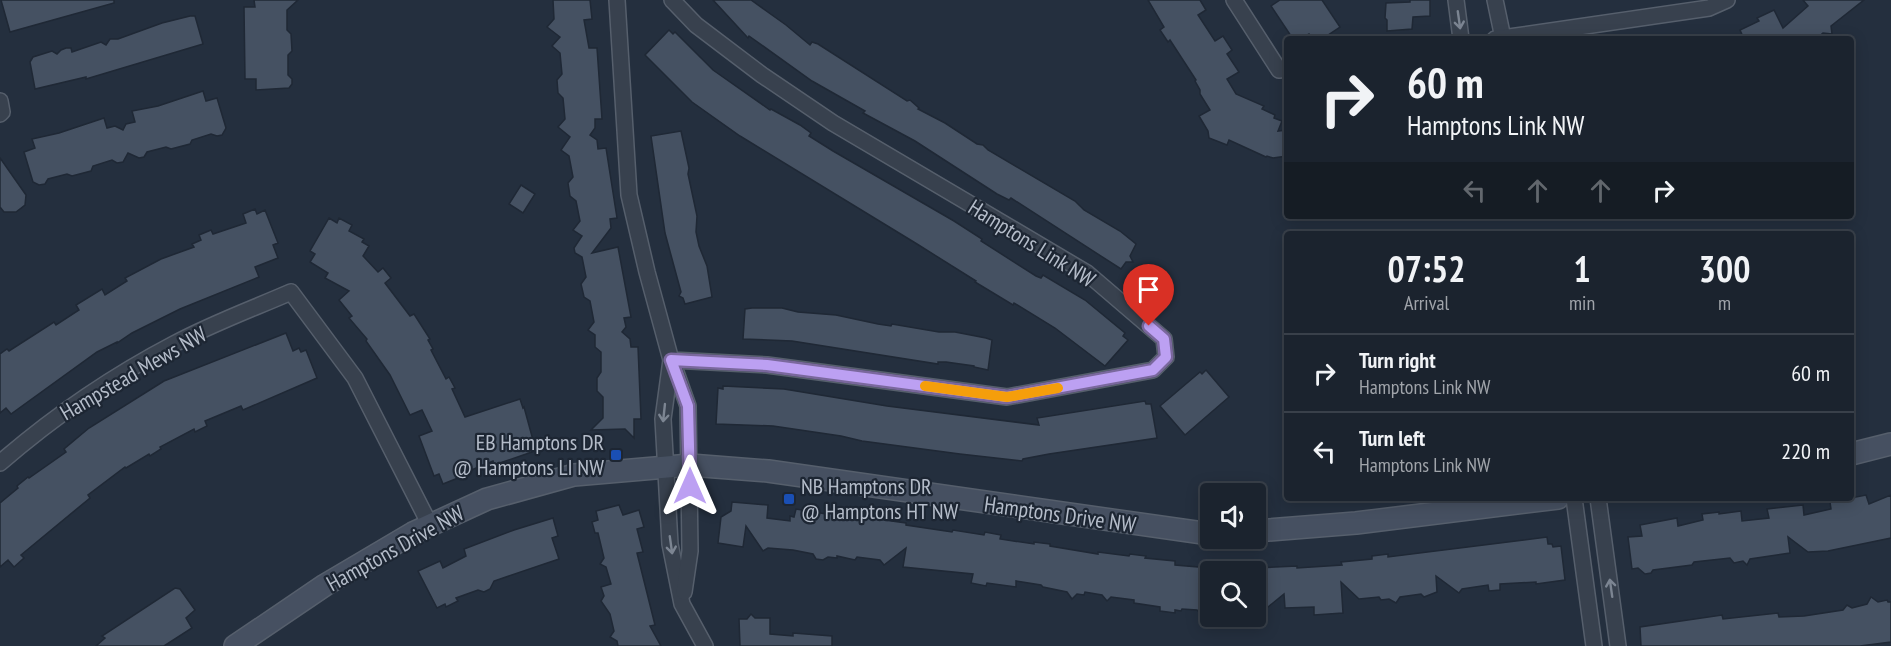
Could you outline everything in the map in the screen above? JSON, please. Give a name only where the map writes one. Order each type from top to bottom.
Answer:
[{"type":"street","points":[[616,0],[629,195],[646,272],[671,360],[688,406],[690,551],[682,604]]},
{"type":"street","name":"Hamptons Link NW","points":[[671,360],[767,365],[1007,397],[1153,370],[1166,357],[1164,339],[1087,273],[833,123],[752,68],[696,25],[672,0]]},
{"type":"street","points":[[1234,0],[1279,70],[1284,69]]},
{"type":"street","points":[[1456,0],[1461,36]]},
{"type":"street","points":[[1495,0],[1499,36]]},
{"type":"street","points":[[1513,36],[1708,8],[1726,0]]},
{"type":"street","points":[[0,101],[3,112],[0,114]]},
{"type":"street","name":"Hampstead Mews NW","points":[[0,463],[74,403],[164,350],[291,292],[355,378],[430,525]]},
{"type":"street","points":[[671,360],[663,419],[670,544],[682,604],[705,646]]},
{"type":"street","points":[[1854,453],[1891,444]]},
{"type":"street","name":"Hamptons Drive NW","points":[[236,646],[325,585],[430,525],[488,499],[574,475],[666,465],[768,471],[1200,533]]},
{"type":"street","points":[[1266,530],[1356,523],[1534,501]]},
{"type":"street","points":[[1574,501],[1594,646]]},
{"type":"street","points":[[1598,501],[1618,646]]},
{"type":"building","points":[[1,0],[114,0],[114,3],[10,32]]},
{"type":"building","points":[[254,0],[298,0],[287,10],[287,30],[291,34],[292,51],[288,55],[288,75],[292,79],[289,88],[256,90],[256,79],[245,79],[244,7],[255,7]]},
{"type":"building","points":[[553,0],[590,0],[592,19],[584,20],[589,48],[597,48],[602,119],[595,119],[595,128],[590,135],[597,140],[598,149],[606,148],[617,218],[610,219],[611,228],[592,253],[618,247],[631,317],[624,318],[626,327],[622,332],[630,339],[631,347],[638,347],[641,419],[634,419],[634,438],[625,429],[591,430],[603,418],[603,397],[597,391],[597,378],[601,372],[601,352],[595,347],[595,335],[588,330],[594,322],[590,301],[584,297],[581,284],[586,277],[582,257],[575,253],[574,248],[582,236],[573,230],[580,221],[576,201],[570,196],[568,183],[573,177],[569,156],[561,150],[570,137],[558,127],[565,119],[563,98],[558,93],[557,80],[562,74],[560,53],[552,46],[560,37],[547,27],[554,19]]},
{"type":"building","points":[[713,0],[751,0],[810,45],[812,42],[818,44],[907,101],[910,100],[918,109],[977,144],[983,145],[1075,201],[1084,210],[1120,231],[1136,244],[1130,256],[1133,262],[1126,262],[1121,269],[1011,198],[1009,200],[997,194],[915,141],[863,113],[865,111],[812,81],[749,36],[748,38]]},
{"type":"building","points":[[1148,0],[1200,0],[1206,10],[1198,15],[1215,41],[1223,36],[1232,50],[1227,54],[1239,72],[1227,79],[1236,94],[1264,106],[1262,109],[1282,121],[1278,131],[1284,130],[1284,156],[1266,157],[1229,140],[1227,145],[1209,138],[1208,131],[1199,116],[1210,110],[1200,94],[1196,80],[1170,40],[1168,42],[1160,30],[1164,27]]},
{"type":"building","points":[[1280,0],[1322,0],[1340,27],[1326,36],[1310,36],[1309,34],[1291,36],[1271,6]]},
{"type":"building","points":[[1410,0],[1430,0],[1430,16],[1413,17],[1412,29],[1387,31],[1386,3],[1410,2]]},
{"type":"building","points":[[1803,0],[1864,0],[1831,26],[1832,34],[1743,36],[1740,30],[1759,21],[1757,18],[1774,10],[1783,28],[1808,6]]},
{"type":"building","points":[[195,16],[203,44],[86,79],[86,77],[35,89],[30,62],[33,57],[52,51],[57,54],[66,48],[71,48],[72,52],[101,42],[106,45],[110,39],[118,39],[162,23]]},
{"type":"building","points":[[669,30],[673,34],[675,32],[713,70],[770,110],[800,125],[811,133],[809,136],[833,151],[954,221],[1036,276],[1041,278],[1043,275],[1085,300],[1125,333],[1123,336],[1128,340],[1105,366],[1055,328],[975,282],[740,136],[692,102],[645,55]]},
{"type":"building","points":[[203,91],[206,101],[217,98],[226,128],[222,135],[211,134],[192,140],[190,144],[147,152],[144,157],[139,158],[128,153],[123,162],[117,163],[112,160],[93,166],[91,171],[48,179],[45,184],[39,185],[33,182],[24,152],[35,148],[32,139],[59,133],[104,118],[107,128],[115,126],[123,130],[126,124],[135,122],[132,111],[158,106]]},
{"type":"building","points":[[681,131],[697,216],[696,232],[707,266],[712,297],[685,304],[683,298],[679,296],[681,292],[665,233],[651,136]]},
{"type":"building","points":[[0,158],[26,195],[25,205],[16,212],[4,212],[0,207]]},
{"type":"building","points":[[521,185],[535,194],[523,213],[509,204]]},
{"type":"building","points":[[255,209],[257,214],[265,210],[278,243],[273,245],[278,258],[255,267],[259,277],[180,309],[132,333],[97,352],[11,414],[6,408],[0,413],[0,354],[7,349],[9,351],[54,322],[56,325],[79,310],[76,305],[102,289],[105,295],[127,281],[125,278],[161,259],[194,247],[192,244],[201,240],[199,235],[211,230],[213,234],[246,223],[243,214]]},
{"type":"building","points":[[329,218],[337,223],[339,218],[352,225],[349,231],[364,239],[362,242],[369,246],[363,256],[378,272],[383,268],[391,278],[385,283],[410,316],[414,314],[430,339],[428,340],[433,349],[431,350],[446,379],[449,377],[455,388],[452,389],[465,417],[520,399],[533,440],[529,442],[532,452],[494,465],[493,461],[443,484],[439,474],[434,476],[419,436],[432,431],[422,410],[410,415],[390,375],[366,341],[367,339],[349,318],[352,316],[339,300],[349,291],[325,278],[328,273],[310,262],[315,254],[310,251]]},
{"type":"building","points":[[782,308],[798,312],[836,315],[891,326],[892,324],[986,338],[992,340],[988,370],[974,366],[946,362],[938,362],[938,364],[792,341],[743,339],[745,309]]},
{"type":"building","points":[[286,333],[293,351],[299,348],[301,352],[306,350],[317,378],[243,410],[241,406],[205,421],[207,426],[195,432],[194,429],[160,447],[161,449],[150,456],[149,454],[125,467],[88,495],[90,498],[21,555],[24,558],[14,567],[8,560],[0,567],[0,503],[28,477],[66,452],[64,449],[89,428],[164,381]]},
{"type":"building","points":[[1206,370],[1229,397],[1185,435],[1160,406],[1200,372],[1202,374]]},
{"type":"building","points":[[723,386],[784,389],[887,406],[1039,425],[1037,418],[1145,401],[1146,404],[1151,404],[1157,438],[1049,454],[1022,461],[960,454],[773,426],[716,424],[718,388],[723,389]]},
{"type":"building","points":[[1866,495],[1869,504],[1891,495],[1891,538],[1828,551],[1808,552],[1788,537],[1790,553],[1750,559],[1747,565],[1743,561],[1734,563],[1730,558],[1694,562],[1692,565],[1653,570],[1645,574],[1638,568],[1632,569],[1628,537],[1642,536],[1640,525],[1677,518],[1678,526],[1703,520],[1702,514],[1719,512],[1719,514],[1741,511],[1742,521],[1769,518],[1767,509],[1803,505],[1804,515],[1831,509],[1830,502],[1854,501],[1854,497]]},
{"type":"building","points":[[732,502],[768,505],[767,518],[790,521],[790,516],[794,517],[796,509],[827,514],[827,512],[952,532],[953,530],[984,535],[985,532],[1001,535],[1000,539],[1050,544],[1050,546],[1098,554],[1098,552],[1129,556],[1130,554],[1175,561],[1175,565],[1200,567],[1200,613],[1197,610],[1182,609],[1181,611],[1175,610],[1175,613],[1160,611],[1160,607],[1134,603],[1134,600],[1111,597],[1107,601],[1102,595],[1085,592],[1084,595],[1077,594],[1072,599],[1067,592],[1016,581],[1016,587],[971,583],[973,574],[903,567],[906,548],[884,565],[880,560],[857,557],[855,560],[837,556],[837,558],[828,557],[823,560],[816,559],[813,554],[793,550],[768,548],[763,551],[746,526],[743,547],[718,543],[721,517],[731,511]]},
{"type":"building","points":[[619,505],[623,515],[639,510],[644,527],[637,529],[643,552],[637,553],[655,625],[650,626],[661,646],[618,646],[617,641],[610,637],[614,631],[610,614],[601,601],[604,596],[601,587],[611,584],[606,567],[600,564],[604,558],[598,533],[595,533],[592,522],[598,520],[596,511]]},
{"type":"building","points":[[553,518],[558,536],[552,538],[559,559],[494,581],[490,589],[484,592],[478,590],[456,598],[458,601],[446,607],[445,604],[437,608],[418,571],[440,561],[443,568],[466,556],[464,549]]},
{"type":"building","points":[[1547,537],[1548,544],[1552,544],[1553,547],[1561,546],[1565,580],[1536,584],[1536,582],[1500,584],[1500,590],[1489,591],[1488,585],[1462,589],[1459,593],[1436,576],[1437,592],[1424,597],[1421,594],[1400,597],[1396,603],[1389,599],[1381,600],[1379,597],[1359,599],[1341,582],[1343,613],[1314,615],[1314,607],[1285,608],[1284,594],[1266,607],[1266,568],[1342,565],[1341,562],[1372,559],[1372,556],[1388,554],[1388,557]]},
{"type":"building","points":[[175,588],[180,589],[195,610],[186,618],[192,628],[164,646],[96,646],[105,638],[102,636]]},
{"type":"building","points":[[1871,597],[1878,602],[1887,600],[1891,602],[1891,642],[1860,646],[1641,646],[1640,627],[1722,615],[1723,619],[1778,613],[1779,617],[1804,616],[1843,610],[1847,605],[1852,608],[1867,604]]},
{"type":"building","points":[[751,614],[755,618],[770,618],[770,634],[832,636],[832,646],[740,646],[739,619],[747,619]]},
{"type":"slow traffic","points":[[925,386],[1007,397],[1058,388]]},
{"type":"place","name":"EB Hamptons DR @ Hamptons LI NW","points":[[616,455]]},
{"type":"place","name":"NB Hamptons DR @ Hamptons HT NW","points":[[789,499]]},
{"type":"route","points":[[690,486],[688,406],[671,360],[767,365],[1007,397],[1153,370],[1166,357],[1164,339],[1149,326]]}]
